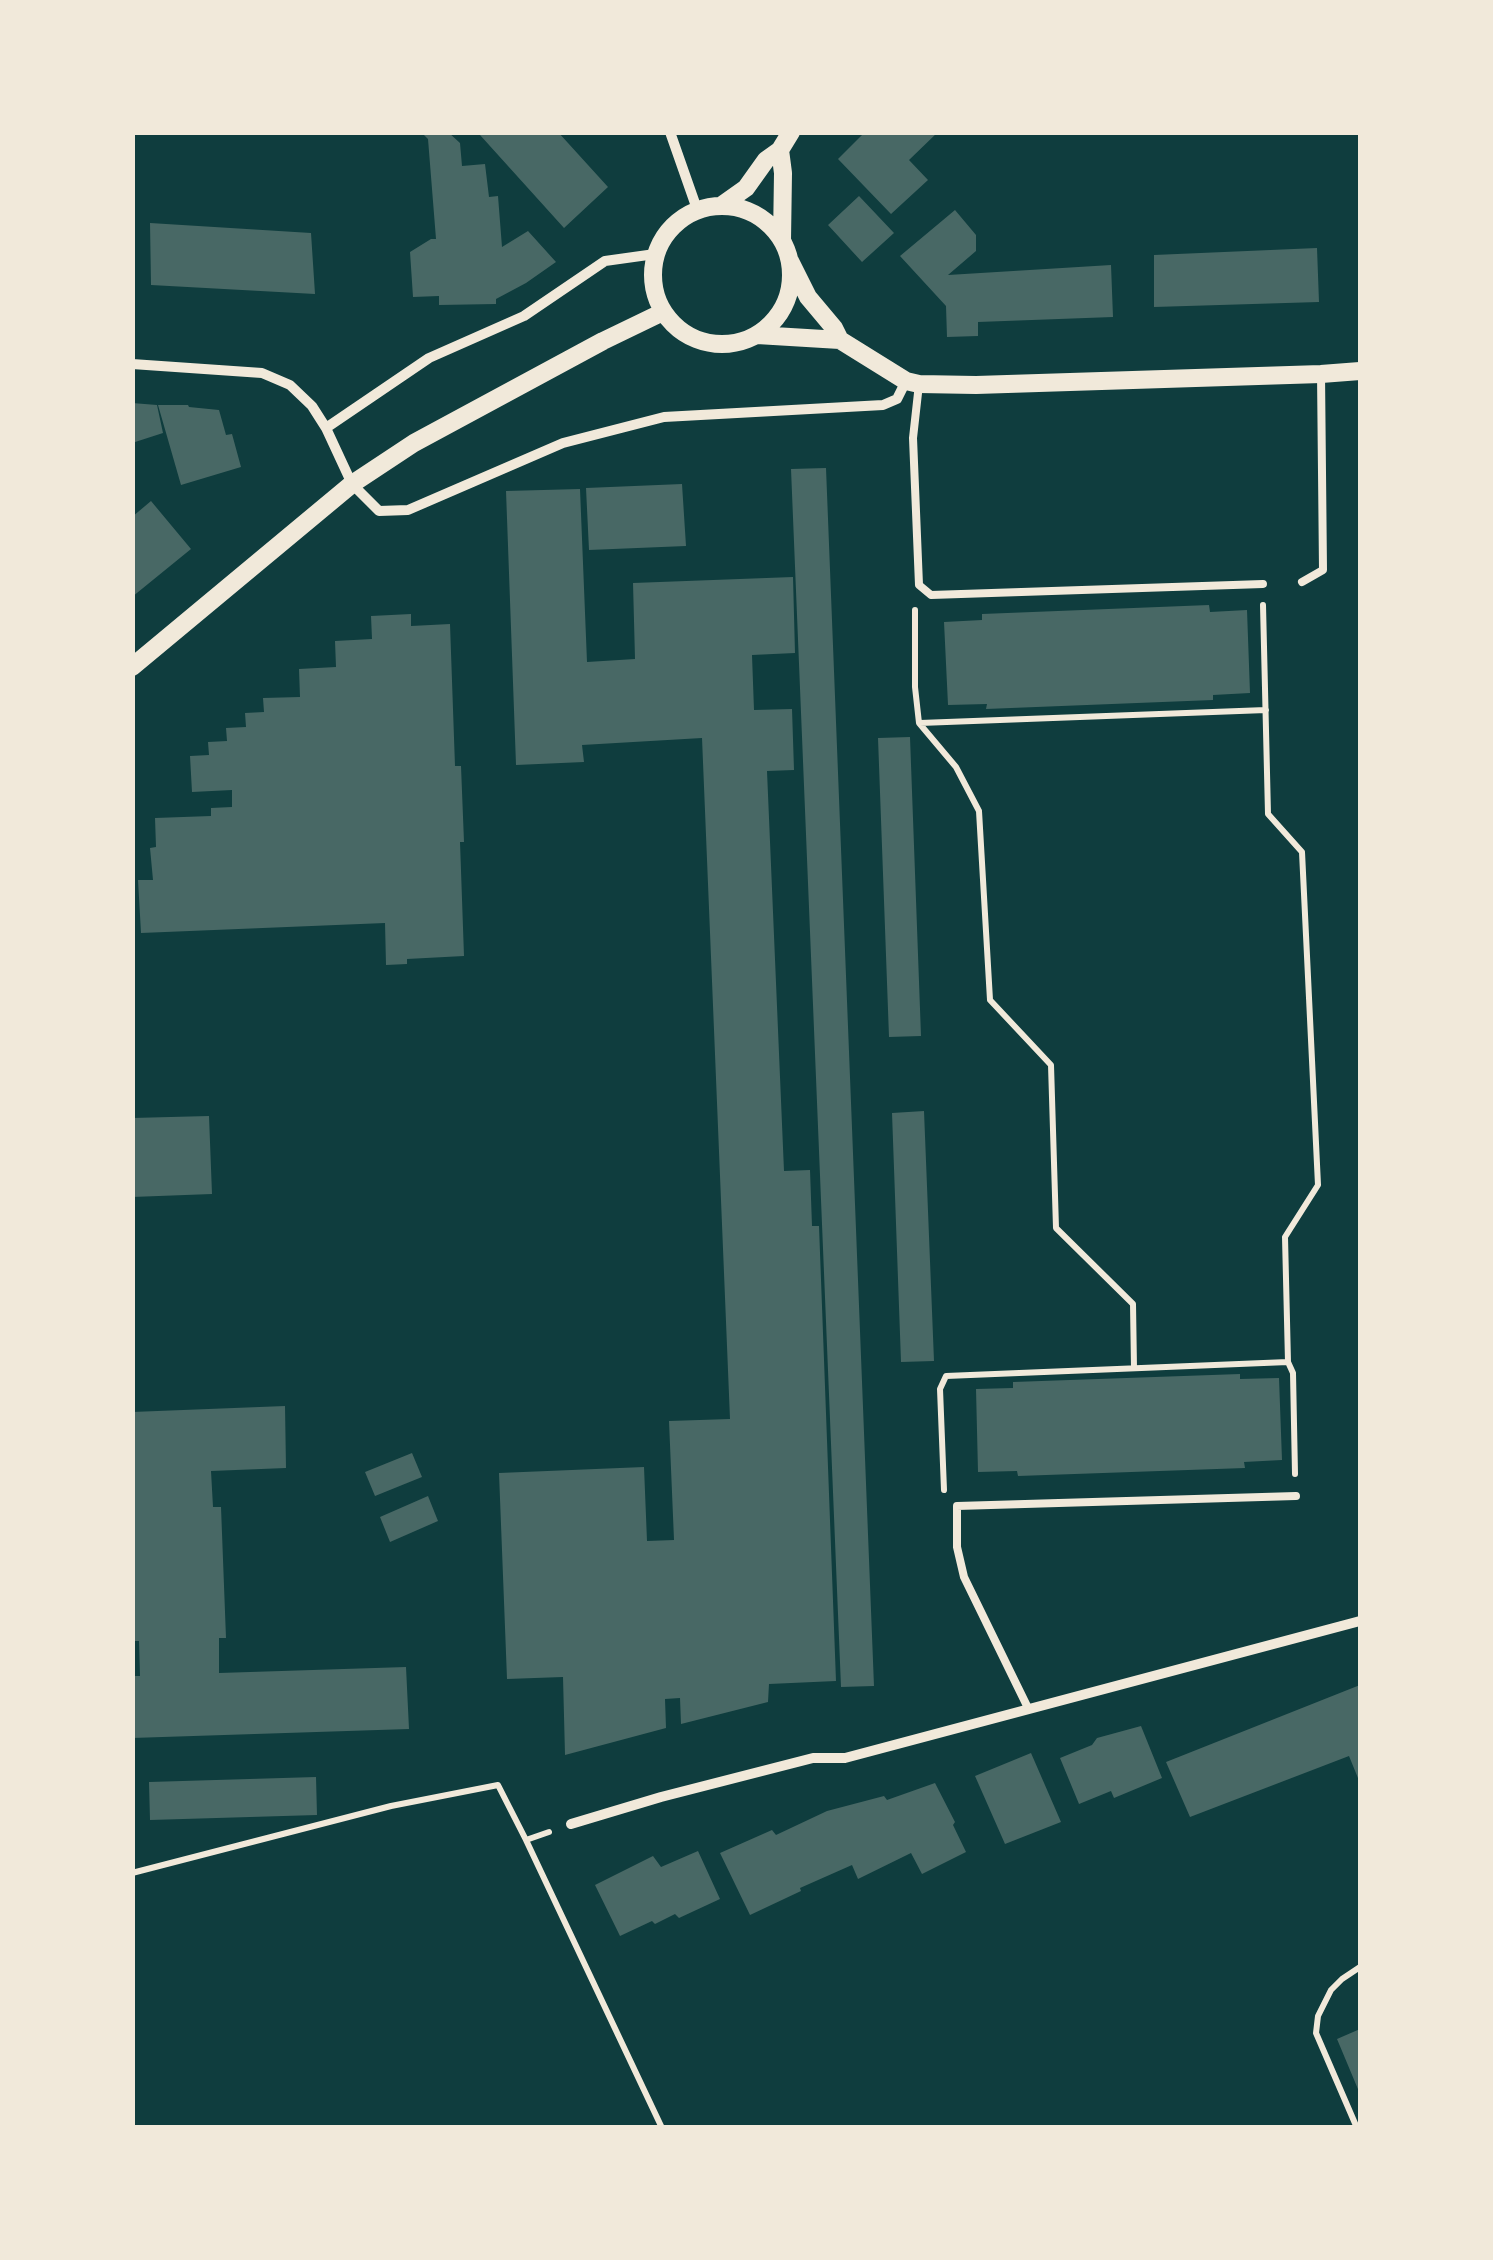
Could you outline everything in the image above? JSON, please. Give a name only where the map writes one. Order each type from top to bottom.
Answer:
[{"type":"street","points":[[670,132],[697,210]]},
{"type":"street","points":[[722,205],[746,188],[791,132]]},
{"type":"street","points":[[780,150],[784,173],[782,240]]},
{"type":"street","points":[[790,261],[790,284],[784,306],[758,335],[739,342],[711,344],[685,334],[663,312],[653,286],[655,254],[665,234],[680,219],[697,210],[736,206],[767,222],[782,240],[808,297],[840,340]]},
{"type":"street","points":[[326,428],[429,358],[524,316],[605,261],[655,254]]},
{"type":"street","points":[[132,667],[352,484],[414,444],[663,312]]},
{"type":"street","points":[[758,335],[840,340],[912,382],[976,385],[1360,371]]},
{"type":"street","points":[[132,364],[262,372],[290,385],[312,406],[326,428],[352,484],[379,512],[408,510],[564,443],[664,417],[884,405],[912,382]]},
{"type":"street","points":[[571,1824],[794,1762],[846,1758],[1360,1622]]},
{"type":"lane","points":[[1302,582],[1323,570],[1321,374]]},
{"type":"lane","points":[[912,382],[919,585],[931,595],[1263,584]]},
{"type":"lane","points":[[1028,1708],[964,1578],[957,1547],[956,1506],[1296,1496]]},
{"type":"path","points":[[1263,584],[1268,814],[1302,852],[1318,1186],[1285,1237],[1296,1496]]},
{"type":"path","points":[[919,585],[913,621],[919,723],[956,767],[978,811],[990,1000],[1051,1065],[1056,1228],[1133,1304],[1134,1368]]},
{"type":"path","points":[[919,723],[1266,710]]},
{"type":"path","points":[[956,1506],[942,1488],[940,1389],[946,1376],[1288,1362]]},
{"type":"path","points":[[132,1873],[391,1806],[498,1785],[662,2128]]},
{"type":"path","points":[[1357,2128],[1316,2033],[1318,2016],[1331,1990],[1360,1967]]},
{"type":"building","points":[[421,132],[448,132],[460,143],[462,166],[485,164],[489,197],[498,196],[502,247],[528,231],[556,262],[496,299],[496,304],[439,305],[439,296],[413,297],[410,252],[436,239],[428,139]]},
{"type":"building","points":[[558,132],[608,187],[564,228],[480,135]]},
{"type":"building","points":[[865,132],[938,132],[909,160],[928,180],[891,214],[838,159]]},
{"type":"building","points":[[859,196],[894,233],[862,262],[828,225]]},
{"type":"building","points":[[955,210],[976,235],[976,251],[948,275],[1111,265],[1113,317],[978,322],[978,336],[947,337],[946,306],[900,256]]},
{"type":"building","points":[[150,223],[311,233],[315,294],[151,285]]},
{"type":"building","points":[[1317,248],[1319,302],[1154,307],[1154,255]]},
{"type":"building","points":[[132,403],[157,405],[163,433],[132,443]]},
{"type":"building","points":[[158,405],[219,410],[226,435],[232,434],[241,467],[181,485]]},
{"type":"building","points":[[826,468],[874,1686],[841,1687],[791,469]]},
{"type":"building","points":[[682,484],[686,546],[589,550],[586,488]]},
{"type":"building","points":[[580,489],[587,662],[635,659],[633,583],[793,577],[795,653],[752,655],[754,710],[792,709],[794,770],[767,771],[784,1171],[810,1170],[812,1226],[819,1226],[836,1681],[769,1684],[768,1702],[681,1724],[680,1698],[665,1699],[666,1728],[565,1755],[563,1677],[507,1679],[499,1473],[644,1467],[647,1541],[674,1540],[669,1421],[730,1419],[702,738],[582,745],[584,762],[516,765],[506,491]]},
{"type":"building","points":[[151,501],[191,549],[132,597],[132,517]]},
{"type":"building","points":[[1209,605],[1210,612],[1247,610],[1250,693],[1213,695],[1213,700],[986,709],[987,704],[948,705],[944,622],[982,620],[982,614]]},
{"type":"building","points":[[411,614],[411,626],[450,624],[455,766],[461,766],[464,956],[407,959],[407,964],[386,965],[385,923],[141,933],[138,880],[153,880],[150,848],[156,847],[155,818],[211,816],[211,808],[232,807],[232,790],[192,792],[190,756],[209,755],[208,742],[227,741],[226,728],[246,727],[245,713],[264,712],[263,698],[300,697],[299,669],[336,667],[335,641],[372,639],[371,616]]},
{"type":"building","points":[[910,737],[921,1036],[889,1037],[878,738]]},
{"type":"building","points":[[924,1111],[934,1361],[901,1362],[892,1113]]},
{"type":"building","points":[[209,1116],[212,1194],[132,1197],[132,1118]]},
{"type":"building","points":[[1240,1374],[1240,1379],[1279,1378],[1282,1460],[1244,1462],[1245,1468],[1018,1476],[1017,1471],[978,1472],[976,1389],[1013,1388],[1013,1382]]},
{"type":"building","points":[[285,1406],[286,1468],[211,1471],[213,1507],[221,1507],[226,1638],[219,1638],[219,1673],[406,1667],[409,1729],[132,1738],[132,1676],[140,1676],[139,1641],[132,1641],[132,1412]]},
{"type":"building","points":[[412,1453],[422,1477],[375,1496],[365,1472]]},
{"type":"building","points":[[428,1496],[438,1521],[390,1542],[380,1517]]},
{"type":"building","points":[[1360,1685],[1360,1783],[1349,1756],[1190,1817],[1166,1762]]},
{"type":"building","points":[[1141,1726],[1162,1778],[1114,1798],[1111,1791],[1079,1804],[1060,1758],[1092,1745],[1097,1738]]},
{"type":"building","points":[[1031,1753],[1061,1822],[1005,1844],[975,1776]]},
{"type":"building","points":[[316,1777],[317,1815],[150,1820],[149,1782]]},
{"type":"building","points":[[935,1783],[966,1852],[922,1874],[911,1853],[858,1879],[852,1865],[750,1915],[720,1853],[772,1830],[776,1835],[827,1811],[884,1796],[887,1800]]},
{"type":"building","points":[[698,1851],[720,1899],[679,1918],[675,1914],[655,1924],[652,1921],[620,1936],[595,1885],[653,1856],[661,1867]]},
{"type":"building","points":[[1360,2029],[1360,2094],[1337,2039]]}]
